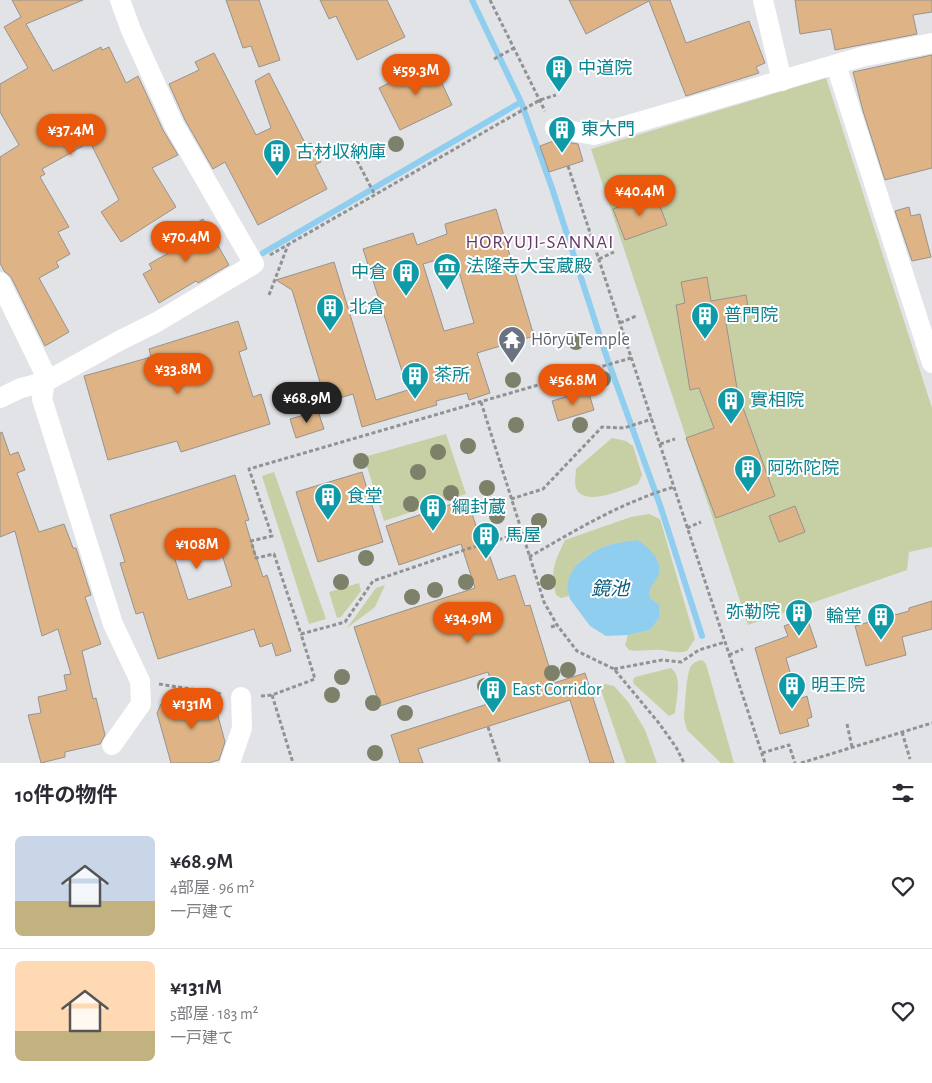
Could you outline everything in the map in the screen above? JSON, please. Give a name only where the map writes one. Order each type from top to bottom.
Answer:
[{"type":"street","points":[[0,398],[21,388],[45,382],[157,322],[254,264],[174,126],[120,0]]},
{"type":"street","points":[[763,0],[782,81]]},
{"type":"street","points":[[555,128],[594,135],[861,58],[932,43]]},
{"type":"street","points":[[836,65],[932,363]]},
{"type":"street","points":[[0,282],[43,370],[45,382],[42,399],[113,624],[140,681],[141,704],[112,745]]},
{"type":"street","points":[[230,763],[242,728],[241,697]]},
{"type":"path","points":[[490,0],[540,100]]},
{"type":"path","points":[[495,59],[514,48]]},
{"type":"path","points":[[254,264],[540,100],[556,95]]},
{"type":"path","points":[[351,148],[374,194]]},
{"type":"path","points":[[568,166],[765,763]]},
{"type":"path","points":[[269,295],[289,245]]},
{"type":"path","points":[[599,259],[614,252]]},
{"type":"path","points":[[620,323],[636,316]]},
{"type":"path","points":[[521,533],[373,581],[345,622],[301,634],[274,554],[256,558],[251,541],[272,536],[249,469],[631,358]]},
{"type":"path","points":[[481,402],[544,602],[557,625],[577,651],[614,669],[658,722],[676,747],[684,763]]},
{"type":"path","points":[[511,499],[543,489],[602,427],[624,428],[652,419]]},
{"type":"path","points":[[660,444],[674,439]]},
{"type":"path","points":[[529,557],[583,526],[648,495],[674,487]]},
{"type":"path","points":[[687,528],[702,522]]},
{"type":"path","points":[[551,627],[557,625]]},
{"type":"path","points":[[614,669],[662,660],[681,662],[699,650],[725,642]]},
{"type":"path","points":[[729,655],[743,649]]},
{"type":"path","points":[[272,695],[293,763]]},
{"type":"path","points":[[801,763],[932,723]]},
{"type":"path","points":[[847,724],[852,747]]},
{"type":"path","points":[[488,727],[500,763]]},
{"type":"path","points":[[902,732],[910,758]]},
{"type":"path","points":[[762,753],[789,745],[795,763]]},
{"type":"green space","points":[[826,78],[932,408],[932,547],[909,552],[907,570],[748,625],[591,149]]},
{"type":"green space","points":[[446,434],[466,494],[384,521],[364,457]]},
{"type":"green space","points":[[612,438],[626,441],[633,446],[642,475],[638,484],[614,493],[595,497],[587,497],[580,494],[575,486],[576,469]]},
{"type":"green space","points":[[274,472],[326,619],[309,624],[262,476]]},
{"type":"green space","points":[[649,514],[660,519],[695,639],[687,651],[633,651],[629,650],[625,645],[628,635],[650,630],[660,617],[659,606],[650,598],[651,586],[658,576],[612,544],[596,550],[576,565],[567,589],[569,596],[561,598],[556,595],[553,573],[565,540],[631,517]]},
{"type":"green space","points":[[359,583],[361,591],[341,617],[337,618],[329,592]]},
{"type":"green space","points":[[385,585],[375,607],[347,628],[376,588]]},
{"type":"green space","points":[[702,660],[706,664],[734,763],[721,763],[687,730],[684,719],[689,670],[692,665]]},
{"type":"green space","points":[[671,668],[677,677],[678,689],[675,713],[669,716],[634,684],[633,680],[635,677]]},
{"type":"green space","points":[[605,684],[614,686],[629,703],[645,730],[657,763],[626,763],[600,687]]},
{"type":"water","name":"鏡池","points":[[637,540],[650,550],[659,565],[658,576],[651,586],[650,598],[659,605],[660,617],[650,630],[628,635],[606,636],[590,626],[570,599],[567,589],[569,577],[576,565],[596,550],[612,544]]},
{"type":"building","points":[[12,0],[83,0],[26,24],[53,71],[101,47],[102,50],[109,47],[126,83],[138,76],[163,130],[178,155],[152,168],[176,207],[121,242],[101,212],[119,200],[90,142],[42,169],[45,174],[40,177],[69,227],[58,232],[70,254],[56,262],[59,267],[39,278],[69,332],[45,346],[11,277],[4,271],[0,263],[0,157],[19,145],[0,112],[0,84],[28,68],[4,27],[21,17]]},
{"type":"building","points":[[226,0],[259,0],[280,60],[259,67],[251,46],[243,48]]},
{"type":"building","points":[[320,0],[387,0],[405,37],[357,60],[336,16],[329,19]]},
{"type":"building","points":[[569,0],[670,0],[686,43],[749,21],[765,63],[756,67],[759,73],[686,96],[649,1],[586,34]]},
{"type":"building","points":[[795,0],[932,0],[932,12],[913,15],[917,34],[835,50],[831,29],[800,34]]},
{"type":"building","points":[[214,53],[256,135],[271,128],[255,81],[269,73],[306,145],[311,143],[321,162],[315,165],[327,189],[258,225],[225,162],[213,169],[185,120],[169,84],[199,70],[195,62]]},
{"type":"building","points":[[932,55],[932,168],[885,180],[853,72]]},
{"type":"building","points":[[432,62],[452,105],[400,130],[379,88]]},
{"type":"building","name":"東大門","points":[[556,140],[578,144],[583,161],[549,172],[540,146]]},
{"type":"building","points":[[655,193],[667,225],[625,240],[613,209]]},
{"type":"building","points":[[909,207],[911,216],[920,214],[931,257],[912,261],[895,211]]},
{"type":"building","points":[[496,209],[534,336],[477,353],[490,393],[469,400],[467,393],[436,401],[437,405],[362,427],[353,394],[326,402],[292,290],[276,280],[334,262],[376,400],[408,390],[363,249],[413,233],[417,245],[447,234],[445,224]],"holes":[[[454,255],[474,323],[444,331],[423,264]]]},
{"type":"building","points":[[203,219],[229,265],[198,283],[196,281],[159,303],[143,274],[152,269],[149,264],[181,246],[180,244],[186,241],[181,232]]},
{"type":"building","points":[[707,277],[711,301],[746,295],[749,313],[725,317],[738,394],[775,496],[716,518],[686,438],[714,428],[699,388],[690,390],[676,305],[685,303],[681,282]]},
{"type":"building","points":[[238,321],[247,349],[239,352],[253,397],[261,394],[270,424],[181,452],[177,441],[108,460],[84,376],[151,357],[149,349]]},
{"type":"building","points":[[588,390],[594,410],[558,421],[552,401]]},
{"type":"building","points":[[318,411],[324,429],[296,438],[290,419]]},
{"type":"building","points":[[2,432],[10,455],[18,452],[25,470],[17,473],[39,532],[64,524],[73,548],[76,548],[91,595],[85,597],[101,644],[82,651],[93,699],[96,698],[105,735],[100,744],[65,752],[65,757],[41,763],[28,715],[41,713],[38,697],[67,690],[64,675],[71,674],[58,629],[42,636],[15,531],[0,537],[0,433]]},
{"type":"building","name":"食堂","points":[[362,472],[383,542],[318,562],[296,492]]},
{"type":"building","points":[[235,475],[249,520],[245,521],[251,541],[263,577],[267,575],[291,651],[276,656],[272,643],[260,647],[254,629],[158,659],[143,612],[136,614],[120,563],[125,562],[110,515]],"holes":[[[215,533],[232,586],[188,600],[171,547]]]},
{"type":"building","points":[[467,499],[486,555],[489,554],[498,580],[515,575],[525,606],[530,605],[554,683],[585,673],[614,763],[590,763],[570,700],[418,749],[423,763],[400,763],[391,735],[497,701],[488,672],[380,706],[354,627],[475,588],[461,544],[399,565],[386,526]]},
{"type":"building","points":[[795,506],[805,532],[779,542],[769,516]]},
{"type":"building","name":"輪堂","points":[[932,601],[932,629],[902,637],[906,655],[866,666],[855,626],[909,611],[909,608]]},
{"type":"building","points":[[807,618],[817,647],[786,658],[797,697],[799,699],[807,696],[812,717],[807,719],[809,726],[780,734],[755,648],[788,636],[784,626]]},
{"type":"building","points":[[188,696],[214,701],[225,742],[219,760],[208,763],[171,763],[157,713],[161,704]]},
{"type":"waterway","points":[[263,253],[521,102],[472,0]]},
{"type":"waterway","points":[[521,102],[552,188],[607,358],[660,505],[702,636]]},
{"type":"place","name":"中道院","points":[[559,93]]},
{"type":"place","name":"東大門","points":[[562,154]]},
{"type":"place","name":"古材収納庫","points":[[277,177]]},
{"type":"place","name":"法隆寺大宝蔵殿","points":[[447,291]]},
{"type":"place","name":"中倉","points":[[406,297]]},
{"type":"place","name":"北倉","points":[[330,332]]},
{"type":"place","name":"普門院","points":[[705,340]]},
{"type":"place","name":"Hōryū Temple","points":[[512,364]]},
{"type":"place","name":"茶所","points":[[415,400]]},
{"type":"place","name":"實相院","points":[[731,425]]},
{"type":"place","name":"阿弥陀院","points":[[748,493]]},
{"type":"place","name":"食堂","points":[[328,521]]},
{"type":"place","name":"綱封蔵","points":[[433,532]]},
{"type":"place","name":"馬屋","points":[[486,560]]},
{"type":"place","name":"弥勒院","points":[[799,637]]},
{"type":"place","name":"輪堂","points":[[881,641]]},
{"type":"place","name":"明王院","points":[[792,710]]},
{"type":"place","name":"East Corridor","points":[[493,714]]},
{"type":"district","name":"HORYUJI-SANNAI","points":[[540,242]]}]
